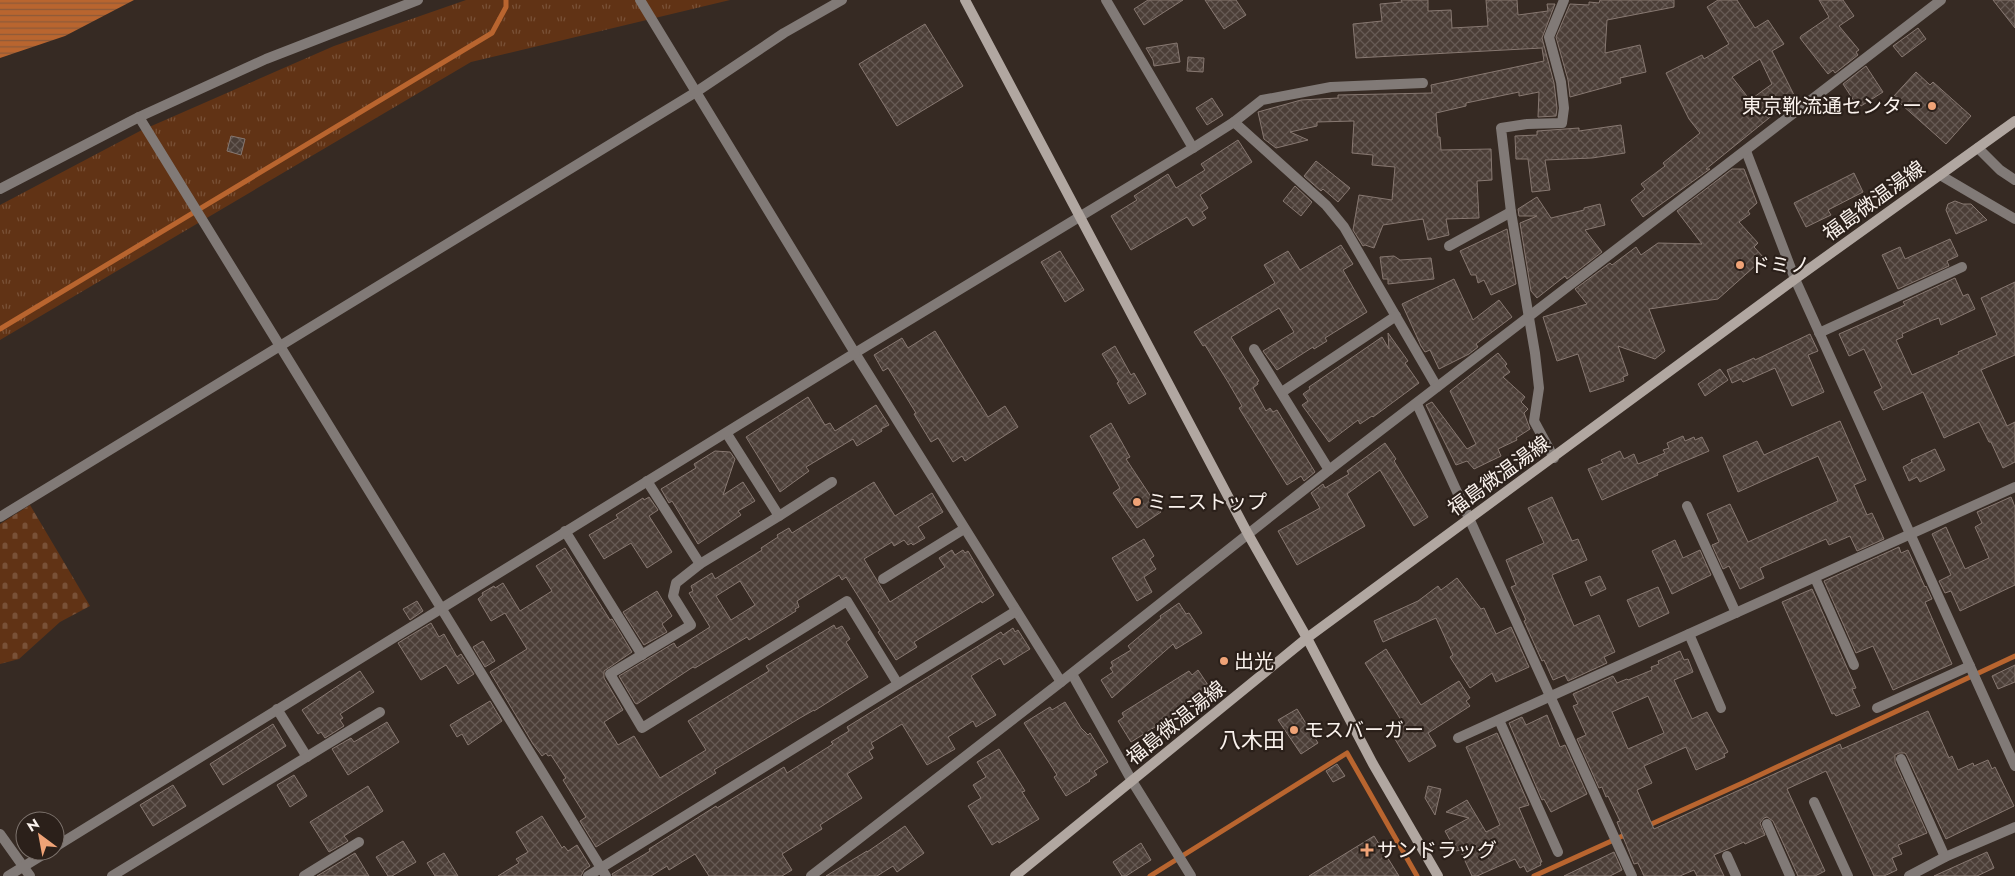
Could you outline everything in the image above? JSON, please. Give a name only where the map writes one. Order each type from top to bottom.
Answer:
[{"type":"main road","points":[[965,0],[1248,534],[1307,638],[1373,764],[1438,876]]},
{"type":"main road","name":"福島微温湯線","points":[[1016,876],[1307,638],[1795,279],[2015,120]]},
{"type":"street","points":[[0,189],[140,117],[266,59],[418,0]]},
{"type":"street","points":[[640,0],[855,353],[1061,682]]},
{"type":"street","points":[[0,517],[696,92],[784,32],[842,0]]},
{"type":"street","points":[[1106,0],[1193,148]]},
{"type":"street","points":[[1554,458],[1534,421],[1539,388],[1535,353],[1511,212],[1501,128],[1527,124],[1562,124],[1564,108],[1561,82],[1549,37],[1564,0]]},
{"type":"street","points":[[811,876],[1072,674],[1329,470],[1942,0]]},
{"type":"street","points":[[65,841],[565,531],[727,434],[855,353],[1193,148],[1234,122],[1262,100],[1332,87],[1423,83]]},
{"type":"street","points":[[140,117],[604,872]]},
{"type":"street","points":[[1234,122],[1326,205],[1344,227],[1437,387]]},
{"type":"street","points":[[1978,148],[2000,170],[2015,180]]},
{"type":"street","points":[[1746,151],[1795,279],[2015,766]]},
{"type":"street","points":[[1940,175],[2015,219]]},
{"type":"street","points":[[1449,246],[1511,212]]},
{"type":"street","points":[[1819,333],[1962,266]]},
{"type":"street","points":[[1282,392],[1396,316]]},
{"type":"street","points":[[1254,349],[1329,470]]},
{"type":"street","points":[[1417,404],[1632,876]]},
{"type":"street","points":[[727,434],[778,516]]},
{"type":"street","points":[[647,481],[700,564]]},
{"type":"street","points":[[832,482],[700,564],[676,583],[673,596],[692,625],[610,674],[642,728],[847,602],[898,684]]},
{"type":"street","points":[[1458,738],[2015,487]]},
{"type":"street","points":[[1687,506],[1736,613]]},
{"type":"street","points":[[883,579],[964,528]]},
{"type":"street","points":[[565,531],[642,655]]},
{"type":"street","points":[[1814,578],[1854,665]]},
{"type":"street","points":[[588,876],[604,872],[1016,611]]},
{"type":"street","points":[[1688,634],[1721,708]]},
{"type":"street","points":[[1877,708],[1970,666]]},
{"type":"street","points":[[1072,674],[1132,781],[1191,876]]},
{"type":"street","points":[[277,709],[307,756]]},
{"type":"street","points":[[112,876],[380,712]]},
{"type":"street","points":[[1499,720],[1558,852]]},
{"type":"street","points":[[1902,759],[1944,857]]},
{"type":"street","points":[[1814,802],[1848,876]]},
{"type":"street","points":[[1767,824],[1790,876]]},
{"type":"street","points":[[1910,876],[1944,857],[2015,827]]},
{"type":"street","points":[[0,834],[30,876]]},
{"type":"street","points":[[304,876],[359,842]]},
{"type":"street","points":[[1727,856],[1736,876]]},
{"type":"street","points":[[8,876],[33,861]]},
{"type":"green space","points":[[466,0],[730,0],[471,62],[0,340],[0,205],[140,131],[334,46]]},
{"type":"green space","points":[[30,505],[90,606],[60,622],[19,659],[0,664],[0,524]]},
{"type":"shaded area","points":[[0,0],[134,0],[65,36],[0,58]]},
{"type":"building","points":[[1148,0],[1183,0],[1144,25],[1134,9]]},
{"type":"building","points":[[1205,0],[1236,0],[1246,15],[1224,29]]},
{"type":"building","points":[[1401,0],[1428,0],[1428,11],[1451,10],[1452,28],[1488,26],[1486,0],[1517,0],[1518,15],[1548,11],[1547,4],[1555,4],[1542,38],[1554,83],[1557,108],[1556,116],[1538,117],[1539,92],[1519,96],[1519,92],[1466,103],[1466,106],[1436,113],[1441,150],[1491,149],[1492,180],[1477,181],[1479,218],[1446,219],[1449,235],[1428,240],[1423,219],[1383,225],[1374,248],[1363,246],[1353,230],[1359,195],[1392,200],[1395,167],[1372,165],[1373,155],[1352,153],[1354,121],[1317,122],[1317,126],[1290,132],[1308,140],[1276,148],[1264,139],[1258,112],[1301,100],[1338,98],[1338,95],[1432,93],[1431,85],[1544,61],[1542,48],[1356,58],[1353,24],[1382,21],[1380,4],[1402,2]]},
{"type":"building","points":[[1600,0],[1674,0],[1674,7],[1607,20],[1605,53],[1640,45],[1646,72],[1620,78],[1621,83],[1570,97],[1568,80],[1556,37],[1570,4],[1589,5],[1589,2],[1599,3]]},
{"type":"building","points":[[1718,0],[1737,0],[1755,28],[1768,20],[1784,44],[1772,51],[1795,97],[1706,169],[1710,169],[1643,217],[1631,200],[1645,189],[1641,184],[1665,166],[1663,163],[1700,133],[1689,119],[1666,73],[1702,55],[1704,59],[1729,44],[1707,7]],"holes":[[[1760,59],[1772,84],[1750,100],[1732,77]]]},
{"type":"building","points":[[1819,0],[1843,0],[1854,16],[1839,26],[1859,50],[1856,52],[1858,55],[1835,73],[1833,70],[1828,74],[1800,38],[1829,17]]},
{"type":"building","points":[[1993,0],[2015,0],[2015,28]]},
{"type":"building","points":[[925,24],[963,86],[897,126],[859,64]]},
{"type":"building","points":[[1918,28],[1926,39],[1902,57],[1893,46]]},
{"type":"building","points":[[1177,43],[1180,62],[1154,66],[1153,60],[1146,48]]},
{"type":"building","points":[[1188,57],[1204,58],[1203,72],[1187,71]]},
{"type":"building","points":[[1866,66],[1883,92],[1861,106],[1859,102],[1856,104],[1843,84]]},
{"type":"building","name":"東京靴流通センター","points":[[1916,72],[1930,85],[1933,82],[1971,116],[1946,144],[1893,97]]},
{"type":"building","points":[[1212,98],[1223,115],[1207,125],[1196,108]]},
{"type":"building","points":[[1621,125],[1625,153],[1592,158],[1545,160],[1550,190],[1532,192],[1528,159],[1516,159],[1515,136],[1537,135],[1537,131],[1579,128],[1579,131]]},
{"type":"building","points":[[231,136],[245,139],[241,155],[227,151]]},
{"type":"building","points":[[1238,140],[1252,162],[1200,195],[1208,208],[1202,212],[1206,218],[1193,226],[1187,217],[1131,250],[1111,216],[1137,200],[1134,196],[1168,174],[1176,188],[1205,170],[1201,164]]},
{"type":"building","points":[[1316,161],[1350,188],[1338,202],[1323,189],[1321,191],[1304,176]]},
{"type":"building","points":[[1732,169],[1744,169],[1757,203],[1748,211],[1750,214],[1739,222],[1758,243],[1754,247],[1764,258],[1718,299],[1649,309],[1665,351],[1655,359],[1618,346],[1628,375],[1623,377],[1624,381],[1590,392],[1578,354],[1557,361],[1543,317],[1587,304],[1575,289],[1610,263],[1612,265],[1636,247],[1641,255],[1658,243],[1702,244],[1677,211]]},
{"type":"building","points":[[1854,173],[1863,192],[1828,210],[1831,215],[1806,227],[1794,203]]},
{"type":"building","points":[[1295,186],[1312,202],[1301,216],[1283,201]]},
{"type":"building","points":[[1537,197],[1551,218],[1600,204],[1605,225],[1585,230],[1602,252],[1567,279],[1565,276],[1537,298],[1531,291],[1520,223],[1537,216],[1519,216],[1518,209]]},
{"type":"building","points":[[1955,201],[1971,204],[1987,220],[1956,234],[1946,210],[1948,204]]},
{"type":"building","points":[[1507,229],[1516,284],[1491,295],[1484,280],[1478,283],[1476,275],[1471,275],[1460,251]]},
{"type":"building","points":[[1950,239],[1958,256],[1947,261],[1949,266],[1898,289],[1882,255],[1900,247],[1905,259]]},
{"type":"building","points":[[1341,245],[1353,264],[1343,270],[1367,312],[1325,338],[1327,341],[1314,349],[1313,347],[1277,370],[1263,351],[1294,332],[1279,308],[1231,337],[1259,381],[1253,388],[1266,411],[1270,408],[1273,412],[1277,410],[1315,472],[1304,481],[1301,476],[1287,485],[1239,408],[1242,406],[1228,382],[1205,345],[1203,346],[1194,332],[1275,283],[1264,265],[1288,251],[1300,270]]},
{"type":"building","points":[[1060,251],[1084,290],[1065,302],[1041,262]]},
{"type":"building","points":[[1394,256],[1400,260],[1431,258],[1434,279],[1388,284],[1388,279],[1383,279],[1380,257]]},
{"type":"building","points":[[1955,278],[1963,296],[1968,294],[1975,309],[1941,325],[1939,318],[1933,320],[1902,334],[1903,337],[1896,340],[1912,375],[1959,354],[1958,352],[1997,335],[1981,298],[2015,282],[2015,355],[1981,370],[2007,426],[2015,422],[2015,462],[2003,468],[1979,422],[1944,438],[1923,392],[1883,410],[1874,392],[1882,388],[1864,349],[1849,356],[1839,334],[1905,305],[1903,302]]},
{"type":"building","points":[[1454,279],[1473,320],[1499,300],[1512,317],[1476,344],[1478,347],[1469,354],[1439,369],[1430,350],[1425,352],[1421,346],[1402,304]]},
{"type":"building","points":[[935,331],[988,417],[1005,406],[1018,427],[965,461],[962,456],[953,462],[938,438],[931,442],[914,414],[916,413],[888,368],[883,371],[874,355],[902,338],[908,348]]},
{"type":"building","points":[[1388,333],[1408,361],[1405,363],[1419,383],[1373,417],[1360,424],[1358,420],[1329,442],[1302,405],[1308,401],[1303,394],[1310,389],[1309,387],[1382,337],[1389,349]]},
{"type":"building","points":[[1810,334],[1818,351],[1808,355],[1824,392],[1792,406],[1775,368],[1743,382],[1741,379],[1732,383],[1727,370],[1754,358],[1755,360]]},
{"type":"building","points":[[1115,346],[1131,375],[1134,373],[1146,394],[1129,404],[1117,383],[1119,382],[1102,354]]},
{"type":"building","points":[[1498,353],[1507,364],[1505,366],[1510,372],[1503,377],[1525,397],[1521,402],[1528,409],[1524,413],[1530,429],[1516,438],[1517,440],[1498,449],[1501,456],[1474,469],[1467,461],[1456,465],[1426,405],[1432,402],[1467,449],[1476,444],[1450,391]]},
{"type":"building","points":[[1720,369],[1728,380],[1705,396],[1698,384]]},
{"type":"building","points":[[808,397],[825,425],[830,423],[835,431],[876,405],[889,425],[857,446],[853,439],[806,467],[809,471],[780,492],[746,437]]},
{"type":"building","points":[[1840,421],[1866,480],[1854,485],[1867,515],[1872,513],[1884,539],[1857,551],[1850,536],[1829,545],[1826,539],[1760,568],[1764,578],[1740,589],[1729,566],[1723,569],[1712,545],[1719,542],[1707,514],[1730,504],[1748,542],[1838,501],[1818,456],[1738,492],[1723,456],[1757,441],[1764,455]]},
{"type":"building","points":[[1111,423],[1130,457],[1126,459],[1161,512],[1137,528],[1113,493],[1120,488],[1090,436]]},
{"type":"building","points":[[1683,436],[1685,441],[1694,437],[1695,440],[1702,437],[1709,451],[1657,473],[1658,475],[1602,500],[1588,469],[1603,463],[1601,460],[1620,451],[1624,459],[1634,454],[1638,464],[1665,453],[1663,450],[1669,448],[1667,443]]},
{"type":"building","points":[[1385,443],[1428,517],[1414,526],[1380,470],[1347,494],[1365,526],[1297,565],[1278,531],[1320,508],[1311,493],[1323,484],[1325,488],[1349,474],[1347,471]]},
{"type":"building","points":[[1935,449],[1945,470],[1920,482],[1917,477],[1909,481],[1903,467],[1912,462],[1911,460]]},
{"type":"building","points":[[715,451],[730,452],[735,459],[723,495],[743,482],[755,501],[738,511],[741,515],[698,544],[672,501],[669,503],[661,489],[696,468],[694,464]]},
{"type":"building","points":[[874,482],[895,516],[932,493],[943,512],[918,527],[925,538],[913,545],[911,543],[908,545],[904,540],[894,546],[892,542],[864,559],[890,602],[945,567],[939,558],[952,550],[955,555],[963,550],[965,553],[968,551],[994,595],[914,642],[917,647],[896,660],[846,577],[842,580],[839,575],[797,601],[799,607],[795,609],[796,611],[749,640],[747,637],[695,668],[693,667],[637,704],[635,703],[619,676],[674,643],[677,648],[710,627],[689,593],[693,591],[691,586],[712,573],[715,579],[762,550],[761,548],[789,528],[792,533]],"holes":[[[740,581],[755,605],[731,620],[716,596]]]},
{"type":"building","points":[[649,497],[658,510],[649,516],[672,552],[647,568],[631,543],[604,559],[589,535],[618,518],[616,515],[643,498],[644,500]]},
{"type":"building","points":[[1552,497],[1572,541],[1578,539],[1587,560],[1552,575],[1574,626],[1599,615],[1615,652],[1604,657],[1607,663],[1568,681],[1565,675],[1553,680],[1544,660],[1542,661],[1511,587],[1516,585],[1506,560],[1544,543],[1528,508]]},
{"type":"building","points":[[2011,497],[2015,507],[2015,585],[1960,611],[1951,591],[1945,593],[1939,581],[1951,575],[1932,534],[1946,527],[1965,569],[1989,558],[1975,527],[1982,523],[1977,512]]},
{"type":"building","points":[[1144,539],[1154,556],[1150,559],[1156,569],[1144,577],[1152,592],[1137,601],[1112,558]]},
{"type":"building","points":[[1675,540],[1683,558],[1700,550],[1711,575],[1672,594],[1652,551]]},
{"type":"building","points":[[1899,547],[1901,553],[1908,550],[1932,599],[1925,602],[1952,664],[1893,690],[1873,646],[1856,653],[1824,581]]},
{"type":"building","points":[[565,548],[632,652],[604,671],[604,678],[623,710],[604,722],[618,745],[634,736],[660,778],[706,750],[688,721],[769,671],[766,666],[834,625],[836,629],[842,626],[850,639],[846,642],[868,677],[714,770],[716,773],[596,847],[580,821],[586,817],[563,780],[566,778],[551,755],[548,756],[546,753],[542,756],[533,744],[490,672],[527,649],[505,613],[491,621],[478,599],[483,595],[482,593],[503,583],[520,611],[552,591],[536,566]]},
{"type":"building","points":[[1600,576],[1606,589],[1591,596],[1585,582]]},
{"type":"building","points":[[1457,578],[1481,609],[1484,608],[1496,634],[1511,627],[1529,667],[1496,682],[1492,673],[1470,688],[1450,657],[1453,655],[1436,618],[1383,642],[1374,621],[1418,601],[1438,586],[1441,590]]},
{"type":"building","points":[[1658,587],[1669,613],[1639,627],[1627,600]]},
{"type":"building","points":[[1812,589],[1856,688],[1852,689],[1860,706],[1836,716],[1834,713],[1832,714],[1782,602]]},
{"type":"building","points":[[657,591],[672,616],[662,624],[667,632],[644,645],[623,612]]},
{"type":"building","points":[[417,601],[423,611],[410,620],[403,609]]},
{"type":"building","points":[[1179,603],[1186,614],[1189,613],[1202,633],[1176,649],[1173,644],[1112,698],[1101,680],[1113,672],[1110,668],[1113,666],[1111,662],[1131,650],[1128,646],[1161,618],[1160,616]]},
{"type":"building","points":[[431,623],[439,637],[444,634],[457,657],[461,654],[474,674],[458,684],[446,665],[421,680],[398,643]]},
{"type":"building","points":[[1013,628],[1015,632],[1018,630],[1030,649],[1004,665],[1000,658],[971,676],[996,715],[976,727],[973,721],[948,737],[955,749],[927,765],[902,724],[871,743],[874,748],[869,751],[873,758],[847,774],[862,798],[820,825],[822,829],[782,854],[792,870],[782,876],[709,876],[695,854],[669,870],[667,866],[651,876],[613,876],[612,874],[650,851],[649,849],[716,806],[717,808],[784,767],[787,773],[833,744],[831,742],[849,731],[847,727],[1001,632],[1003,635]]},
{"type":"building","points":[[483,641],[495,661],[485,667],[473,647]]},
{"type":"building","points":[[1386,649],[1421,705],[1459,681],[1470,698],[1466,701],[1470,706],[1428,733],[1436,746],[1409,762],[1390,731],[1403,723],[1365,663]]},
{"type":"building","points":[[1680,651],[1684,660],[1688,659],[1693,672],[1674,680],[1692,719],[1707,712],[1728,752],[1724,754],[1725,757],[1696,770],[1686,747],[1644,766],[1652,783],[1637,790],[1654,829],[1840,744],[1842,749],[1928,711],[1949,758],[1952,756],[1958,770],[1973,763],[1974,766],[1988,760],[1992,769],[1995,767],[2014,806],[1946,839],[1907,756],[1905,753],[1899,753],[1895,755],[1895,762],[1927,833],[1898,845],[1902,854],[1892,858],[1897,870],[1884,876],[1874,876],[1826,771],[1787,789],[1825,871],[1815,876],[1798,876],[1773,821],[1767,817],[1760,823],[1765,835],[1714,855],[1724,876],[1697,876],[1694,870],[1680,876],[1644,876],[1638,863],[1634,864],[1617,822],[1620,821],[1608,796],[1606,797],[1602,787],[1599,788],[1577,739],[1586,735],[1573,706],[1578,704],[1573,694],[1613,676],[1617,683],[1628,680],[1652,670],[1651,667],[1659,664],[1658,661]],"holes":[[[1648,696],[1664,733],[1628,749],[1612,712]]]},
{"type":"building","points":[[2015,665],[2015,682],[1998,689],[1992,676]]},
{"type":"building","points":[[1198,670],[1210,688],[1172,712],[1174,715],[1131,742],[1118,721],[1124,717],[1122,713],[1189,671],[1192,675]]},
{"type":"building","points":[[360,671],[374,692],[340,714],[343,718],[340,720],[344,726],[325,738],[321,732],[318,734],[302,710]]},
{"type":"building","points":[[490,701],[502,721],[468,745],[462,734],[457,737],[450,725]]},
{"type":"building","points":[[1065,702],[1081,728],[1088,735],[1090,733],[1108,762],[1094,771],[1097,775],[1090,781],[1066,796],[1054,777],[1057,775],[1024,723],[1050,707],[1052,710]]},
{"type":"building","name":"モスバーガー","points":[[1297,709],[1318,743],[1301,754],[1278,720]]},
{"type":"building","points":[[1547,715],[1560,747],[1565,745],[1587,794],[1551,812],[1544,799],[1542,800],[1509,723],[1522,717],[1526,725]]},
{"type":"building","points":[[387,722],[399,742],[348,775],[332,749],[351,738],[354,742]]},
{"type":"building","points":[[273,724],[286,746],[223,785],[210,764]]},
{"type":"building","points":[[1497,733],[1529,805],[1519,808],[1542,862],[1540,862],[1541,865],[1527,872],[1524,866],[1520,868],[1515,859],[1477,876],[1472,876],[1460,850],[1456,851],[1445,831],[1469,818],[1446,812],[1467,800],[1486,832],[1500,825],[1466,747]]},
{"type":"building","points":[[999,749],[1025,791],[1022,792],[1039,819],[999,843],[998,841],[992,845],[968,806],[981,798],[973,785],[986,777],[977,762]]},
{"type":"building","points":[[1337,764],[1345,776],[1333,782],[1326,771]]},
{"type":"building","points":[[294,775],[307,796],[290,807],[277,785]]},
{"type":"building","points":[[173,785],[186,806],[153,826],[140,805]]},
{"type":"building","points":[[368,786],[383,811],[344,836],[348,841],[329,852],[310,822]]},
{"type":"building","points":[[1428,786],[1441,789],[1435,815],[1425,798]]},
{"type":"building","points":[[542,816],[562,848],[564,846],[568,851],[577,845],[590,866],[584,870],[581,876],[498,876],[519,863],[516,859],[528,852],[516,832]]},
{"type":"building","points":[[905,826],[924,853],[897,872],[893,866],[877,876],[826,876],[867,852]]},
{"type":"building","name":"サンドラッグ","points":[[1374,836],[1399,876],[1309,876]]},
{"type":"building","points":[[403,841],[416,862],[392,876],[388,876],[376,857]]},
{"type":"building","points":[[1141,843],[1151,860],[1126,876],[1122,876],[1113,862]]},
{"type":"building","points":[[1614,852],[1622,870],[1610,876],[1564,876]]},
{"type":"building","points":[[1987,852],[1994,868],[1977,876],[1934,876]]},
{"type":"building","points":[[355,853],[369,876],[317,876],[337,864]]},
{"type":"building","points":[[444,853],[458,876],[435,876],[427,863]]},
{"type":"waterway","points":[[0,329],[492,33],[506,7],[506,0]]},
{"type":"waterway","points":[[1647,826],[2015,656]]},
{"type":"waterway","points":[[1150,876],[1347,753],[1417,876]]},
{"type":"waterway","points":[[1534,876],[1627,834]]},
{"type":"place","name":"東京靴流通センター","points":[[1932,106]]},
{"type":"place","name":"ドミノ","points":[[1740,265]]},
{"type":"place","name":"ミニストップ","points":[[1137,502]]},
{"type":"place","name":"出光","points":[[1224,661]]},
{"type":"place","name":"モスバーガー","points":[[1294,730]]},
{"type":"place","name":"サンドラッグ","points":[[1367,850]]},
{"type":"district","name":"八木田","points":[[1252,740]]}]
